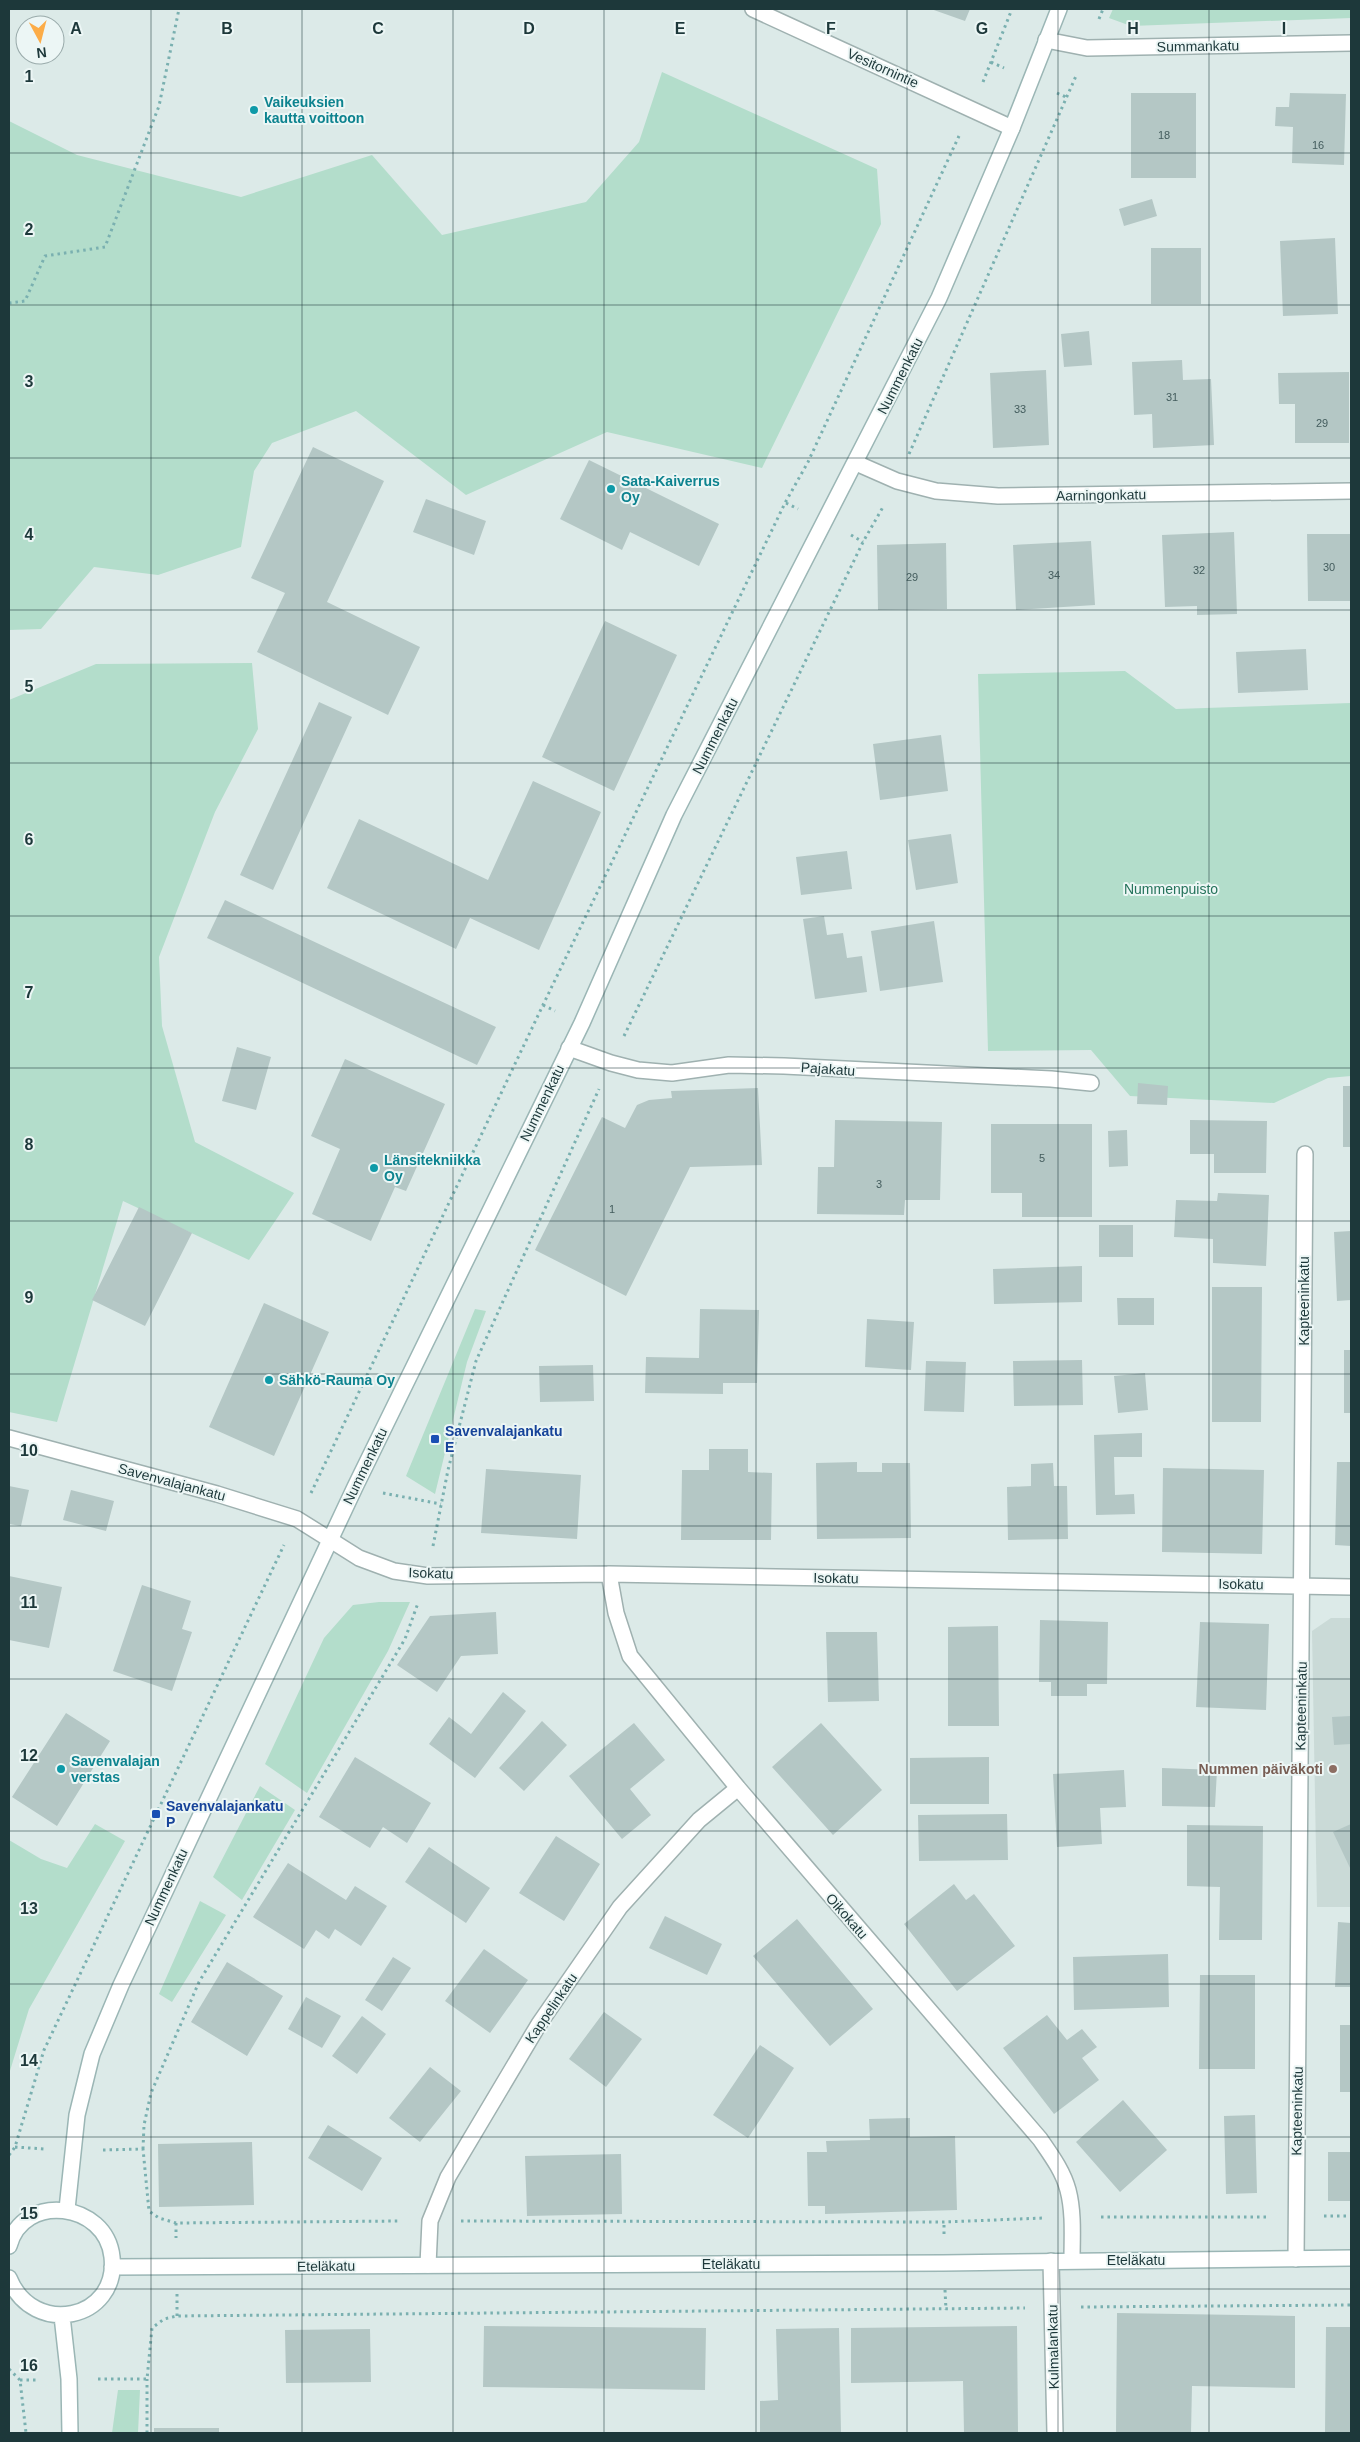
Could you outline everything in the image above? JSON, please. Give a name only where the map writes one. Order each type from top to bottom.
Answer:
[{"type":"street","name":"Vesitornintie","points":[[753,9],[1012,128]]},
{"type":"street","name":"Nummenkatu","points":[[67,2209],[77,2115],[92,2054],[183,1850],[330,1539],[569,1048],[674,815],[940,298],[1012,128],[1059,9]]},
{"type":"street","name":"Summankatu","points":[[1046,40],[1087,48],[1351,43]]},
{"type":"street","name":"Aarningonkatu","points":[[856,463],[897,481],[936,491],[998,496],[1351,491]]},
{"type":"street","name":"Pajakatu","points":[[569,1048],[611,1063],[638,1070],[672,1073],[729,1065],[784,1066],[1091,1083]]},
{"type":"street","name":"Kapteeninkatu","points":[[1296,2259],[1304,1154]]},
{"type":"street","name":"Savenvalajankatu","points":[[9,1438],[217,1494],[297,1519],[330,1539]]},
{"type":"street","name":"Isokatu","points":[[330,1539],[359,1558],[394,1571],[428,1576],[610,1574],[1351,1587]]},
{"type":"street","name":"Oikokatu","points":[[610,1574],[616,1612],[630,1656],[738,1788],[1040,2140],[1058,2166],[1068,2190],[1072,2260]]},
{"type":"street","name":"Kappelinkatu","points":[[428,2265],[430,2221],[448,2177],[538,2024],[620,1907],[699,1820],[738,1788]]},
{"type":"street","points":[[9,2246],[16,2230],[30,2218],[47,2210],[67,2209],[84,2215],[96,2224],[107,2238],[112,2257],[108,2284],[97,2301],[83,2311],[62,2316],[49,2315],[26,2304],[14,2291],[9,2278]]},
{"type":"street","name":"Eteläkatu","points":[[112,2267],[1351,2258]]},
{"type":"street","name":"Kulmalankatu","points":[[1051,2261],[1055,2433]]},
{"type":"street","points":[[62,2316],[69,2379],[70,2433]]},
{"type":"path","points":[[9,303],[25,301],[45,256],[104,247],[159,106],[179,9]]},
{"type":"path","points":[[9,2155],[15,2147],[44,2050],[297,1519],[321,1474],[538,1014],[768,539],[808,462],[972,108],[1012,9]]},
{"type":"path","points":[[15,2147],[73,2150],[143,2150],[149,2211],[159,2218],[176,2223],[430,2221],[944,2222],[1071,2217],[1351,2216]]},
{"type":"path","points":[[146,2433],[147,2379],[152,2328],[164,2319],[177,2316],[1351,2306]]},
{"type":"path","points":[[9,2368],[20,2380],[26,2433]]},
{"type":"path","points":[[20,2380],[147,2379]]},
{"type":"shaded area","name":"Nummen päiväkoti","points":[[1331,1618],[1351,1618],[1351,1907],[1317,1907],[1312,1631]]},
{"type":"green space","points":[[1113,9],[1351,9],[1351,18],[1131,26],[1109,18]]},
{"type":"green space","points":[[662,72],[877,169],[881,224],[762,468],[607,432],[466,495],[356,411],[272,443],[254,471],[241,547],[158,575],[94,567],[41,629],[9,630],[9,121],[77,155],[241,197],[372,155],[442,235],[586,202],[639,142]]},
{"type":"green space","points":[[252,663],[258,729],[215,812],[159,957],[162,1026],[195,1142],[294,1193],[249,1260],[123,1201],[57,1422],[9,1412],[9,700],[96,664]]},
{"type":"green space","name":"Nummenpuisto","points":[[1125,671],[1176,709],[1351,703],[1351,1076],[1328,1078],[1274,1103],[1130,1096],[1091,1050],[988,1051],[978,674]]},
{"type":"green space","points":[[475,1309],[486,1311],[467,1362],[435,1494],[406,1476]]},
{"type":"green space","points":[[379,1602],[410,1602],[388,1651],[307,1793],[265,1764],[324,1638],[353,1605]]},
{"type":"green space","points":[[260,1786],[295,1810],[242,1900],[213,1877]]},
{"type":"green space","points":[[95,1824],[125,1841],[29,2009],[9,2074],[9,1840],[41,1859],[67,1868]]},
{"type":"green space","points":[[200,1901],[226,1915],[172,2002],[159,1994]]},
{"type":"green space","points":[[118,2390],[140,2390],[138,2433],[112,2433]]},
{"type":"building","points":[[931,9],[970,9],[965,21]]},
{"type":"building","points":[[1131,93],[1196,93],[1196,178],[1131,178]]},
{"type":"building","points":[[1290,93],[1346,94],[1344,165],[1292,163],[1293,127],[1275,126],[1276,107],[1289,107]]},
{"type":"building","points":[[1152,199],[1157,216],[1124,226],[1119,209]]},
{"type":"building","points":[[1335,238],[1338,314],[1283,316],[1280,241]]},
{"type":"building","points":[[1151,248],[1201,248],[1201,304],[1151,304]]},
{"type":"building","points":[[1089,331],[1092,365],[1064,367],[1061,334]]},
{"type":"building","points":[[1182,360],[1183,380],[1211,379],[1214,445],[1153,448],[1152,414],[1134,415],[1132,362]]},
{"type":"building","points":[[1046,370],[1049,445],[993,448],[990,373]]},
{"type":"building","points":[[1349,372],[1349,443],[1295,443],[1295,404],[1279,404],[1278,373]]},
{"type":"building","points":[[313,447],[384,481],[327,602],[420,647],[388,715],[257,652],[285,593],[251,578]]},
{"type":"building","name":"Sata-Kaiverrus Oy","points":[[589,460],[719,524],[699,566],[630,532],[622,550],[560,519]]},
{"type":"building","points":[[426,499],[486,521],[474,555],[413,532]]},
{"type":"building","points":[[1234,532],[1237,614],[1197,615],[1197,606],[1165,607],[1162,535]]},
{"type":"building","points":[[1307,534],[1351,534],[1351,601],[1308,601]]},
{"type":"building","points":[[1091,541],[1095,605],[1016,610],[1013,545]]},
{"type":"building","points":[[946,543],[947,609],[878,610],[877,545]]},
{"type":"building","points":[[605,621],[677,655],[614,791],[542,757]]},
{"type":"building","points":[[1306,649],[1308,690],[1238,693],[1236,652]]},
{"type":"building","points":[[319,702],[352,717],[273,890],[240,875]]},
{"type":"building","points":[[941,735],[948,791],[880,800],[873,744]]},
{"type":"building","points":[[533,781],[601,812],[539,950],[470,918],[456,949],[327,888],[359,819],[488,880]]},
{"type":"building","points":[[951,834],[958,883],[916,890],[908,840]]},
{"type":"building","points":[[847,851],[852,889],[801,895],[796,857]]},
{"type":"building","points":[[225,900],[496,1027],[477,1065],[207,938]]},
{"type":"building","points":[[824,916],[827,935],[843,933],[847,958],[862,956],[867,992],[815,999],[803,919]]},
{"type":"building","points":[[934,921],[943,982],[880,991],[871,931]]},
{"type":"building","points":[[237,1047],[271,1057],[256,1110],[222,1101]]},
{"type":"building","name":"Länsitekniikka Oy","points":[[345,1059],[445,1104],[406,1191],[395,1187],[371,1241],[312,1214],[340,1149],[311,1136]]},
{"type":"building","points":[[1138,1083],[1168,1086],[1167,1105],[1137,1104]]},
{"type":"building","points":[[1343,1086],[1351,1086],[1351,1147],[1343,1147]]},
{"type":"building","points":[[758,1088],[762,1165],[690,1167],[626,1296],[535,1250],[602,1117],[625,1128],[637,1105],[649,1100],[672,1098],[671,1091]]},
{"type":"building","points":[[835,1120],[942,1122],[940,1200],[905,1200],[904,1215],[817,1214],[818,1167],[834,1167]]},
{"type":"building","points":[[1190,1120],[1267,1121],[1266,1173],[1214,1173],[1214,1154],[1190,1154]]},
{"type":"building","points":[[991,1124],[1092,1124],[1092,1217],[1022,1217],[1022,1193],[991,1193]]},
{"type":"building","points":[[1127,1130],[1128,1166],[1109,1167],[1108,1131]]},
{"type":"building","points":[[1218,1193],[1269,1195],[1266,1266],[1213,1263],[1213,1239],[1174,1237],[1176,1200],[1217,1201]]},
{"type":"building","points":[[139,1207],[192,1233],[145,1326],[92,1300]]},
{"type":"building","points":[[1099,1225],[1133,1225],[1133,1257],[1099,1257]]},
{"type":"building","points":[[1351,1231],[1351,1300],[1337,1301],[1334,1232]]},
{"type":"building","points":[[1082,1266],[1082,1302],[994,1304],[993,1269]]},
{"type":"building","points":[[1212,1287],[1262,1287],[1261,1422],[1212,1422]]},
{"type":"building","points":[[1117,1298],[1154,1298],[1154,1325],[1118,1325]]},
{"type":"building","name":"Sähkö-Rauma Oy","points":[[264,1303],[329,1332],[274,1456],[209,1427]]},
{"type":"building","points":[[700,1309],[759,1310],[757,1383],[723,1383],[723,1394],[645,1393],[646,1357],[699,1358]]},
{"type":"building","points":[[867,1319],[914,1322],[911,1370],[865,1367]]},
{"type":"building","points":[[1344,1350],[1351,1350],[1351,1413],[1344,1413]]},
{"type":"building","points":[[1082,1360],[1083,1405],[1014,1406],[1013,1361]]},
{"type":"building","points":[[926,1361],[966,1362],[964,1412],[924,1411]]},
{"type":"building","points":[[593,1365],[594,1401],[540,1402],[539,1366]]},
{"type":"building","points":[[1145,1373],[1148,1410],[1118,1413],[1114,1376]]},
{"type":"building","points":[[1142,1433],[1142,1457],[1114,1457],[1115,1495],[1134,1494],[1135,1514],[1096,1515],[1094,1435]]},
{"type":"building","points":[[709,1449],[748,1449],[748,1472],[772,1473],[771,1540],[681,1540],[682,1470],[709,1470]]},
{"type":"building","points":[[857,1462],[857,1472],[882,1472],[882,1463],[910,1463],[911,1538],[817,1539],[816,1463]]},
{"type":"building","points":[[1337,1462],[1351,1462],[1351,1546],[1335,1545]]},
{"type":"building","points":[[1053,1463],[1054,1486],[1067,1486],[1068,1539],[1008,1540],[1007,1487],[1031,1486],[1031,1464]]},
{"type":"building","points":[[1163,1468],[1264,1470],[1262,1554],[1162,1552]]},
{"type":"building","points":[[486,1469],[581,1475],[577,1539],[481,1533]]},
{"type":"building","points":[[9,1486],[29,1490],[21,1526],[9,1524]]},
{"type":"building","points":[[71,1490],[114,1501],[106,1531],[63,1520]]},
{"type":"building","points":[[9,1576],[62,1587],[49,1648],[9,1640]]},
{"type":"building","points":[[142,1585],[191,1601],[182,1629],[192,1632],[172,1691],[113,1671]]},
{"type":"building","points":[[496,1612],[498,1654],[461,1656],[437,1692],[397,1665],[430,1616]]},
{"type":"building","points":[[1040,1620],[1108,1622],[1107,1684],[1087,1684],[1087,1696],[1051,1696],[1051,1682],[1039,1682]]},
{"type":"building","points":[[1200,1622],[1269,1624],[1266,1710],[1196,1707]]},
{"type":"building","points":[[998,1626],[999,1726],[948,1726],[948,1627]]},
{"type":"building","points":[[826,1632],[877,1632],[879,1701],[828,1702]]},
{"type":"building","points":[[503,1692],[526,1711],[475,1778],[429,1744],[449,1717],[471,1734]]},
{"type":"building","name":"Savenvalajan verstas","points":[[66,1713],[110,1741],[57,1826],[12,1797]]},
{"type":"building","points":[[1351,1716],[1351,1744],[1334,1745],[1332,1717]]},
{"type":"building","points":[[542,1721],[567,1745],[524,1791],[499,1768]]},
{"type":"building","points":[[634,1723],[665,1760],[630,1789],[651,1815],[622,1839],[569,1776]]},
{"type":"building","points":[[821,1723],[882,1790],[833,1835],[772,1767]]},
{"type":"building","points":[[355,1757],[431,1803],[407,1843],[383,1827],[370,1848],[319,1817]]},
{"type":"building","points":[[989,1757],[989,1804],[910,1804],[910,1758]]},
{"type":"building","points":[[1162,1768],[1217,1770],[1215,1807],[1162,1806]]},
{"type":"building","points":[[1124,1770],[1126,1807],[1100,1808],[1102,1844],[1057,1847],[1053,1774]]},
{"type":"building","points":[[1007,1814],[1008,1860],[919,1861],[918,1815]]},
{"type":"building","points":[[1351,1824],[1351,1870],[1333,1832]]},
{"type":"building","points":[[1187,1825],[1263,1826],[1262,1940],[1219,1940],[1220,1887],[1187,1886]]},
{"type":"building","points":[[556,1836],[600,1864],[564,1921],[519,1893]]},
{"type":"building","points":[[429,1847],[490,1888],[466,1923],[405,1882]]},
{"type":"building","points":[[288,1863],[346,1900],[355,1886],[387,1906],[361,1946],[335,1929],[329,1939],[316,1930],[304,1949],[253,1917]]},
{"type":"building","points":[[954,1884],[966,1900],[974,1894],[1015,1946],[957,1991],[904,1924]]},
{"type":"building","points":[[665,1916],[722,1944],[707,1975],[649,1948]]},
{"type":"building","points":[[797,1919],[873,2009],[830,2046],[753,1956]]},
{"type":"building","points":[[1338,1922],[1351,1923],[1351,1987],[1335,1987]]},
{"type":"building","points":[[484,1949],[528,1980],[490,2033],[445,2001]]},
{"type":"building","points":[[1168,1954],[1169,2007],[1074,2010],[1073,1957]]},
{"type":"building","points":[[393,1957],[411,1968],[382,2011],[365,2000]]},
{"type":"building","points":[[227,1962],[283,1996],[247,2056],[191,2022]]},
{"type":"building","points":[[1200,1975],[1255,1975],[1255,2069],[1199,2069]]},
{"type":"building","points":[[306,1997],[341,2016],[322,2048],[288,2029]]},
{"type":"building","points":[[604,2012],[642,2039],[606,2087],[569,2059]]},
{"type":"building","points":[[1047,2015],[1067,2040],[1082,2029],[1097,2047],[1082,2058],[1099,2080],[1054,2114],[1003,2048]]},
{"type":"building","points":[[362,2016],[386,2034],[357,2074],[332,2056]]},
{"type":"building","points":[[1340,2025],[1351,2025],[1351,2092],[1340,2092]]},
{"type":"building","points":[[760,2045],[794,2068],[748,2138],[713,2115]]},
{"type":"building","points":[[430,2067],[461,2091],[420,2142],[389,2118]]},
{"type":"building","points":[[1123,2100],[1167,2150],[1120,2192],[1076,2142]]},
{"type":"building","points":[[1255,2115],[1257,2193],[1226,2194],[1224,2116]]},
{"type":"building","points":[[910,2118],[910,2137],[955,2136],[957,2210],[825,2214],[825,2206],[808,2206],[807,2152],[827,2152],[826,2141],[870,2140],[869,2119]]},
{"type":"building","points":[[328,2125],[382,2158],[362,2191],[308,2158]]},
{"type":"building","points":[[252,2142],[254,2205],[159,2207],[158,2144]]},
{"type":"building","points":[[1328,2152],[1351,2152],[1351,2201],[1328,2201]]},
{"type":"building","points":[[621,2154],[622,2214],[527,2216],[525,2156]]},
{"type":"building","points":[[1117,2313],[1295,2316],[1295,2388],[1192,2386],[1191,2433],[1116,2433]]},
{"type":"building","points":[[484,2326],[706,2328],[705,2390],[483,2387]]},
{"type":"building","points":[[1017,2326],[1018,2433],[964,2433],[963,2381],[851,2383],[851,2328]]},
{"type":"building","points":[[1326,2327],[1351,2327],[1351,2433],[1325,2433]]},
{"type":"building","points":[[839,2328],[841,2433],[760,2433],[760,2401],[778,2400],[776,2329]]},
{"type":"building","points":[[370,2329],[371,2382],[286,2383],[285,2330]]},
{"type":"building","points":[[154,2428],[219,2428],[219,2433],[154,2433]]},
{"type":"place","name":"Vaikeuksien kautta voittoon","points":[[254,110]]},
{"type":"place","name":"Sata-Kaiverrus Oy","points":[[611,489]]},
{"type":"place","name":"Länsitekniikka Oy","points":[[374,1168]]},
{"type":"place","name":"Sähkö-Rauma Oy","points":[[269,1380]]},
{"type":"place","name":"Savenvalajankatu E","points":[[435,1439]]},
{"type":"place","name":"Savenvalajan verstas","points":[[61,1769]]},
{"type":"place","name":"Nummen päiväkoti","points":[[1333,1769]]},
{"type":"place","name":"Savenvalajankatu P","points":[[156,1814]]}]
